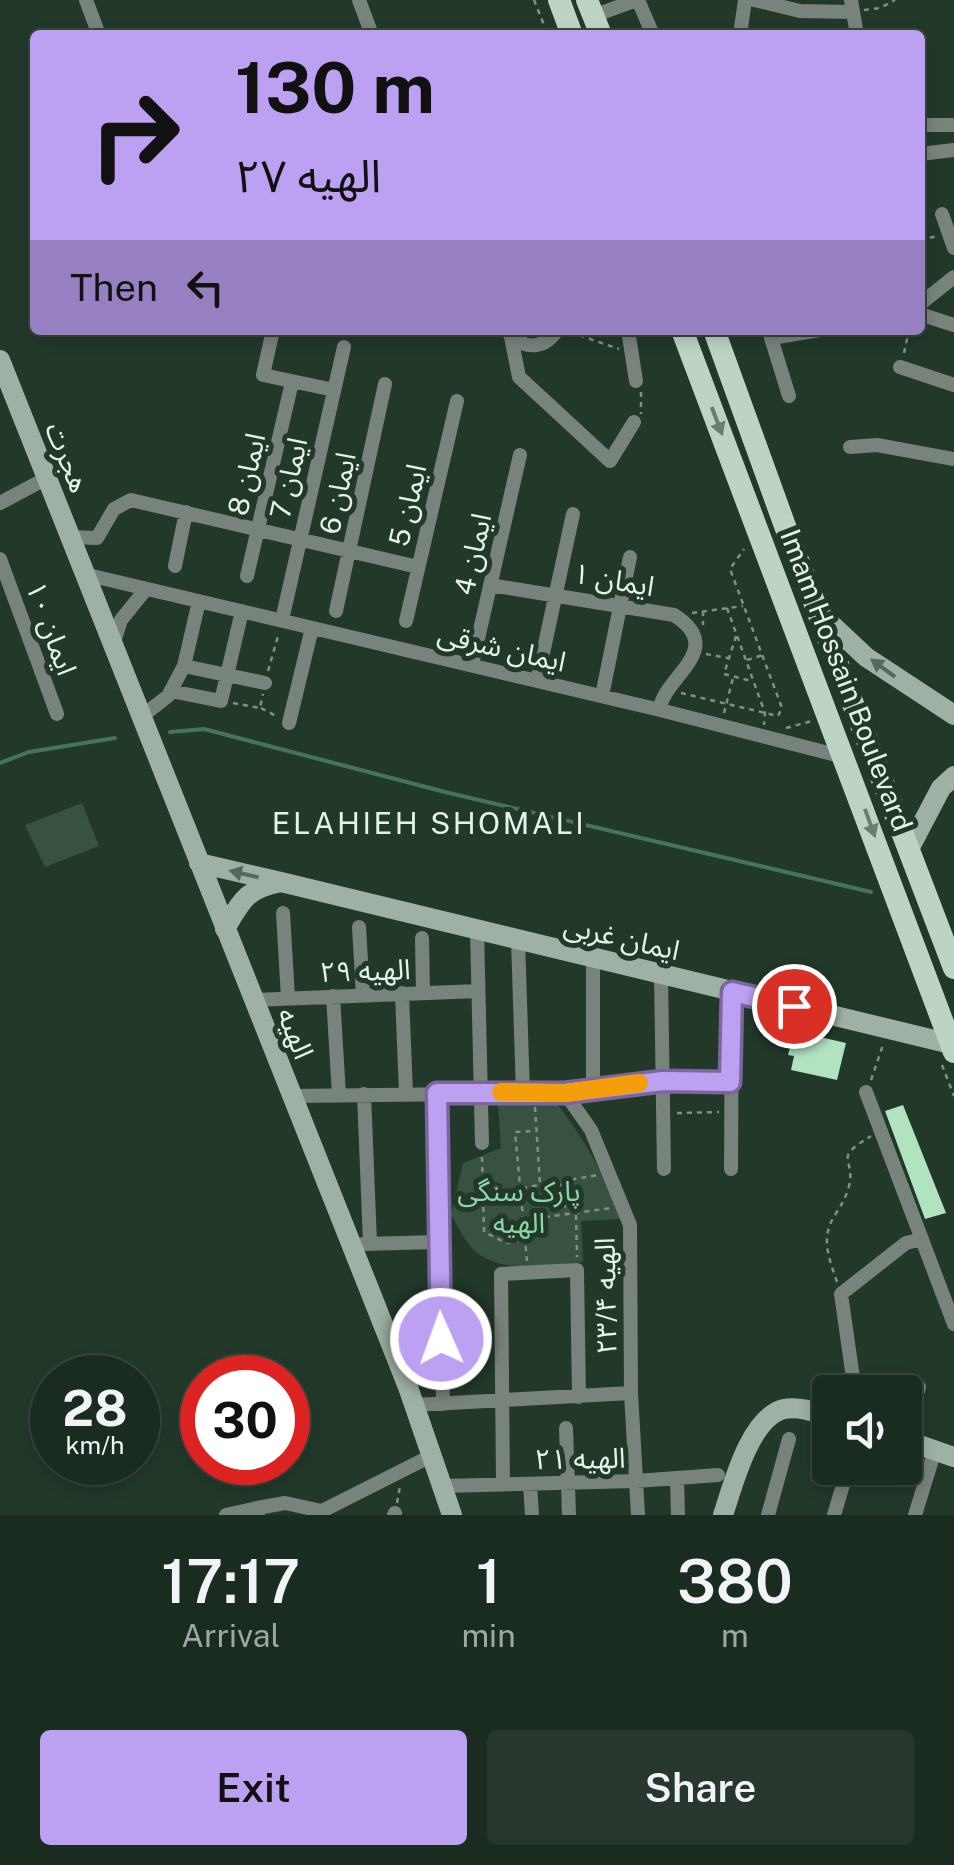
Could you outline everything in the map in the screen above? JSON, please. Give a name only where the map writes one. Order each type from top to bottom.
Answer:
[{"type":"main road","points":[[559,0],[570,30]]},
{"type":"main road","name":"Imam Hossain Boulevard","points":[[684,335],[952,1048]]},
{"type":"main road","name":"Imam Hossain Boulevard","points":[[716,335],[954,968]]},
{"type":"main road","name":"هجرت","points":[[0,360],[84,574]]},
{"type":"main road","name":"الهیه","points":[[84,574],[292,1096],[360,1244],[452,1515]]},
{"type":"main road","points":[[818,612],[866,657],[954,715]]},
{"type":"main road","points":[[909,849],[940,788],[954,776]]},
{"type":"main road","name":"ایمان غربی","points":[[199,863],[888,1029],[952,1048]]},
{"type":"main road","points":[[225,929],[242,898],[258,887],[281,882]]},
{"type":"main road","points":[[724,1515],[728,1475],[755,1431],[771,1414],[787,1408],[812,1412]]},
{"type":"street","points":[[86,0],[97,30]]},
{"type":"street","points":[[359,0],[370,30]]},
{"type":"street","points":[[594,17],[638,0],[651,30]]},
{"type":"street","points":[[741,30],[745,0]]},
{"type":"street","points":[[754,0],[800,11],[852,6]]},
{"type":"street","points":[[925,125],[954,126]]},
{"type":"street","points":[[925,153],[954,150]]},
{"type":"street","points":[[942,214],[952,241]]},
{"type":"street","points":[[925,300],[954,277]]},
{"type":"street","points":[[925,316],[954,325]]},
{"type":"street","points":[[272,335],[263,375],[334,390]]},
{"type":"street","points":[[509,335],[519,377],[610,461],[634,422]]},
{"type":"street","points":[[510,335],[519,343],[538,345],[555,335]]},
{"type":"street","points":[[629,335],[636,381]]},
{"type":"street","points":[[773,335],[789,396]]},
{"type":"street","name":"ایمان 7","points":[[282,620],[344,347]]},
{"type":"street","points":[[900,366],[954,385]]},
{"type":"street","name":"ایمان 8","points":[[247,576],[292,382]]},
{"type":"street","name":"ایمان 6","points":[[336,612],[385,384]]},
{"type":"street","name":"ایمان 5","points":[[406,620],[457,401]]},
{"type":"street","points":[[850,448],[877,446],[954,459]]},
{"type":"street","name":"ایمان 4","points":[[472,665],[520,454]]},
{"type":"street","points":[[0,503],[47,478]]},
{"type":"street","points":[[70,536],[97,538],[114,509],[131,500],[418,567]]},
{"type":"street","points":[[175,566],[186,512]]},
{"type":"street","points":[[537,681],[573,514]]},
{"type":"street","points":[[602,696],[630,557]]},
{"type":"street","name":"ایمان ۱۰","points":[[0,559],[57,714]]},
{"type":"street","name":"ایمان شرقی","points":[[84,574],[721,726],[763,730],[845,757]]},
{"type":"street","name":"ایمان ۱","points":[[490,585],[674,615],[688,624],[694,650],[687,669],[660,698],[660,710]]},
{"type":"street","points":[[112,646],[122,620],[146,589]]},
{"type":"street","points":[[141,717],[171,691],[184,666],[199,601]]},
{"type":"street","points":[[171,691],[221,701],[242,611]]},
{"type":"street","points":[[289,723],[312,628]]},
{"type":"street","points":[[184,666],[265,683]]},
{"type":"street","points":[[282,914],[288,998]]},
{"type":"street","points":[[360,927],[363,995]]},
{"type":"street","points":[[477,930],[482,1143]]},
{"type":"street","points":[[422,938],[423,992]]},
{"type":"street","points":[[518,940],[523,1092]]},
{"type":"street","points":[[592,958],[593,1088]]},
{"type":"street","points":[[662,974],[664,1169]]},
{"type":"street","name":"الهیه ۲۹","points":[[253,1000],[478,991]]},
{"type":"street","points":[[731,1170],[732,992]]},
{"type":"street","points":[[402,993],[406,1094]]},
{"type":"street","points":[[332,996],[339,1095]]},
{"type":"street","points":[[292,1096],[565,1093],[663,1081],[730,1082]]},
{"type":"street","points":[[866,1092],[954,1324]]},
{"type":"street","points":[[437,1093],[443,1404]]},
{"type":"street","name":"الهیه ۲۳/۴","points":[[565,1093],[591,1130],[630,1225],[631,1393],[638,1515]]},
{"type":"street","points":[[364,1094],[360,1244],[438,1242]]},
{"type":"street","points":[[853,1375],[841,1294],[906,1243],[922,1239]]},
{"type":"street","points":[[503,1484],[502,1274],[577,1270],[578,1397]]},
{"type":"street","points":[[414,1405],[631,1393]]},
{"type":"street","points":[[566,1428],[569,1515]]},
{"type":"street","points":[[768,1515],[789,1439]]},
{"type":"street","points":[[915,1515],[944,1453]]},
{"type":"street","points":[[226,1515],[285,1504],[322,1513],[431,1456]]},
{"type":"street","name":"الهیه ۲۱","points":[[442,1486],[636,1482],[728,1475]]},
{"type":"street","points":[[677,1478],[678,1515]]},
{"type":"street","points":[[530,1484],[532,1515]]},
{"type":"street","points":[[834,1515],[843,1485]]},
{"type":"path","points":[[534,0],[546,30]]},
{"type":"path","points":[[852,6],[880,8],[894,0]]},
{"type":"path","points":[[925,240],[952,241]]},
{"type":"path","points":[[576,335],[632,354]]},
{"type":"path","points":[[900,366],[908,335]]},
{"type":"path","points":[[634,422],[641,416],[642,396],[636,381]]},
{"type":"path","points":[[686,682],[675,693],[778,716],[782,708],[730,568],[745,548]]},
{"type":"path","points":[[674,615],[745,606]]},
{"type":"path","points":[[727,608],[765,713],[763,730],[750,721]]},
{"type":"path","points":[[702,611],[703,638]]},
{"type":"path","points":[[737,635],[724,674],[754,681]]},
{"type":"path","points":[[700,661],[701,653],[729,658]]},
{"type":"path","points":[[746,660],[763,655]]},
{"type":"path","points":[[721,726],[734,676]]},
{"type":"path","points":[[260,708],[289,723]]},
{"type":"path","points":[[783,728],[812,721]]},
{"type":"path","points":[[866,1092],[888,1029]]},
{"type":"path","points":[[535,1106],[540,1185]]},
{"type":"path","points":[[664,1113],[730,1112]]},
{"type":"path","points":[[528,1272],[515,1132],[537,1130]]},
{"type":"path","points":[[841,1294],[826,1250],[826,1232],[844,1202],[850,1182],[846,1161],[852,1147],[881,1130]]},
{"type":"path","points":[[482,1143],[484,1232],[506,1243],[525,1240]]},
{"type":"path","points":[[520,1189],[609,1173]]},
{"type":"path","points":[[561,1182],[566,1214]]},
{"type":"path","points":[[438,1198],[522,1197]]},
{"type":"path","points":[[524,1220],[623,1207]]},
{"type":"path","points":[[576,1213],[577,1270]]},
{"type":"path","points":[[394,1514],[404,1470]]},
{"type":"green space","points":[[82,803],[99,846],[45,867],[25,825]]},
{"type":"green space","name":"پارک سنگی الهیه","points":[[555,1101],[592,1157],[621,1219],[581,1221],[583,1262],[525,1266],[497,1263],[473,1249],[451,1215],[463,1163],[501,1148],[498,1103]]},
{"type":"building","points":[[794,1031],[846,1043],[837,1080],[791,1070],[794,1056],[788,1055]]},
{"type":"building","points":[[903,1105],[946,1213],[925,1219],[885,1111]]},
{"type":"waterway","points":[[170,732],[204,729],[445,792],[871,892]]},
{"type":"waterway","points":[[0,763],[29,752],[115,738]]},
{"type":"slow traffic","points":[[501,1092],[565,1093],[639,1083]]},
{"type":"district","name":"ELAHIEH SHOMALI","points":[[429,823]]},
{"type":"route","points":[[441,1339],[437,1093],[565,1093],[663,1081],[730,1082],[732,992],[794,1006]]}]
